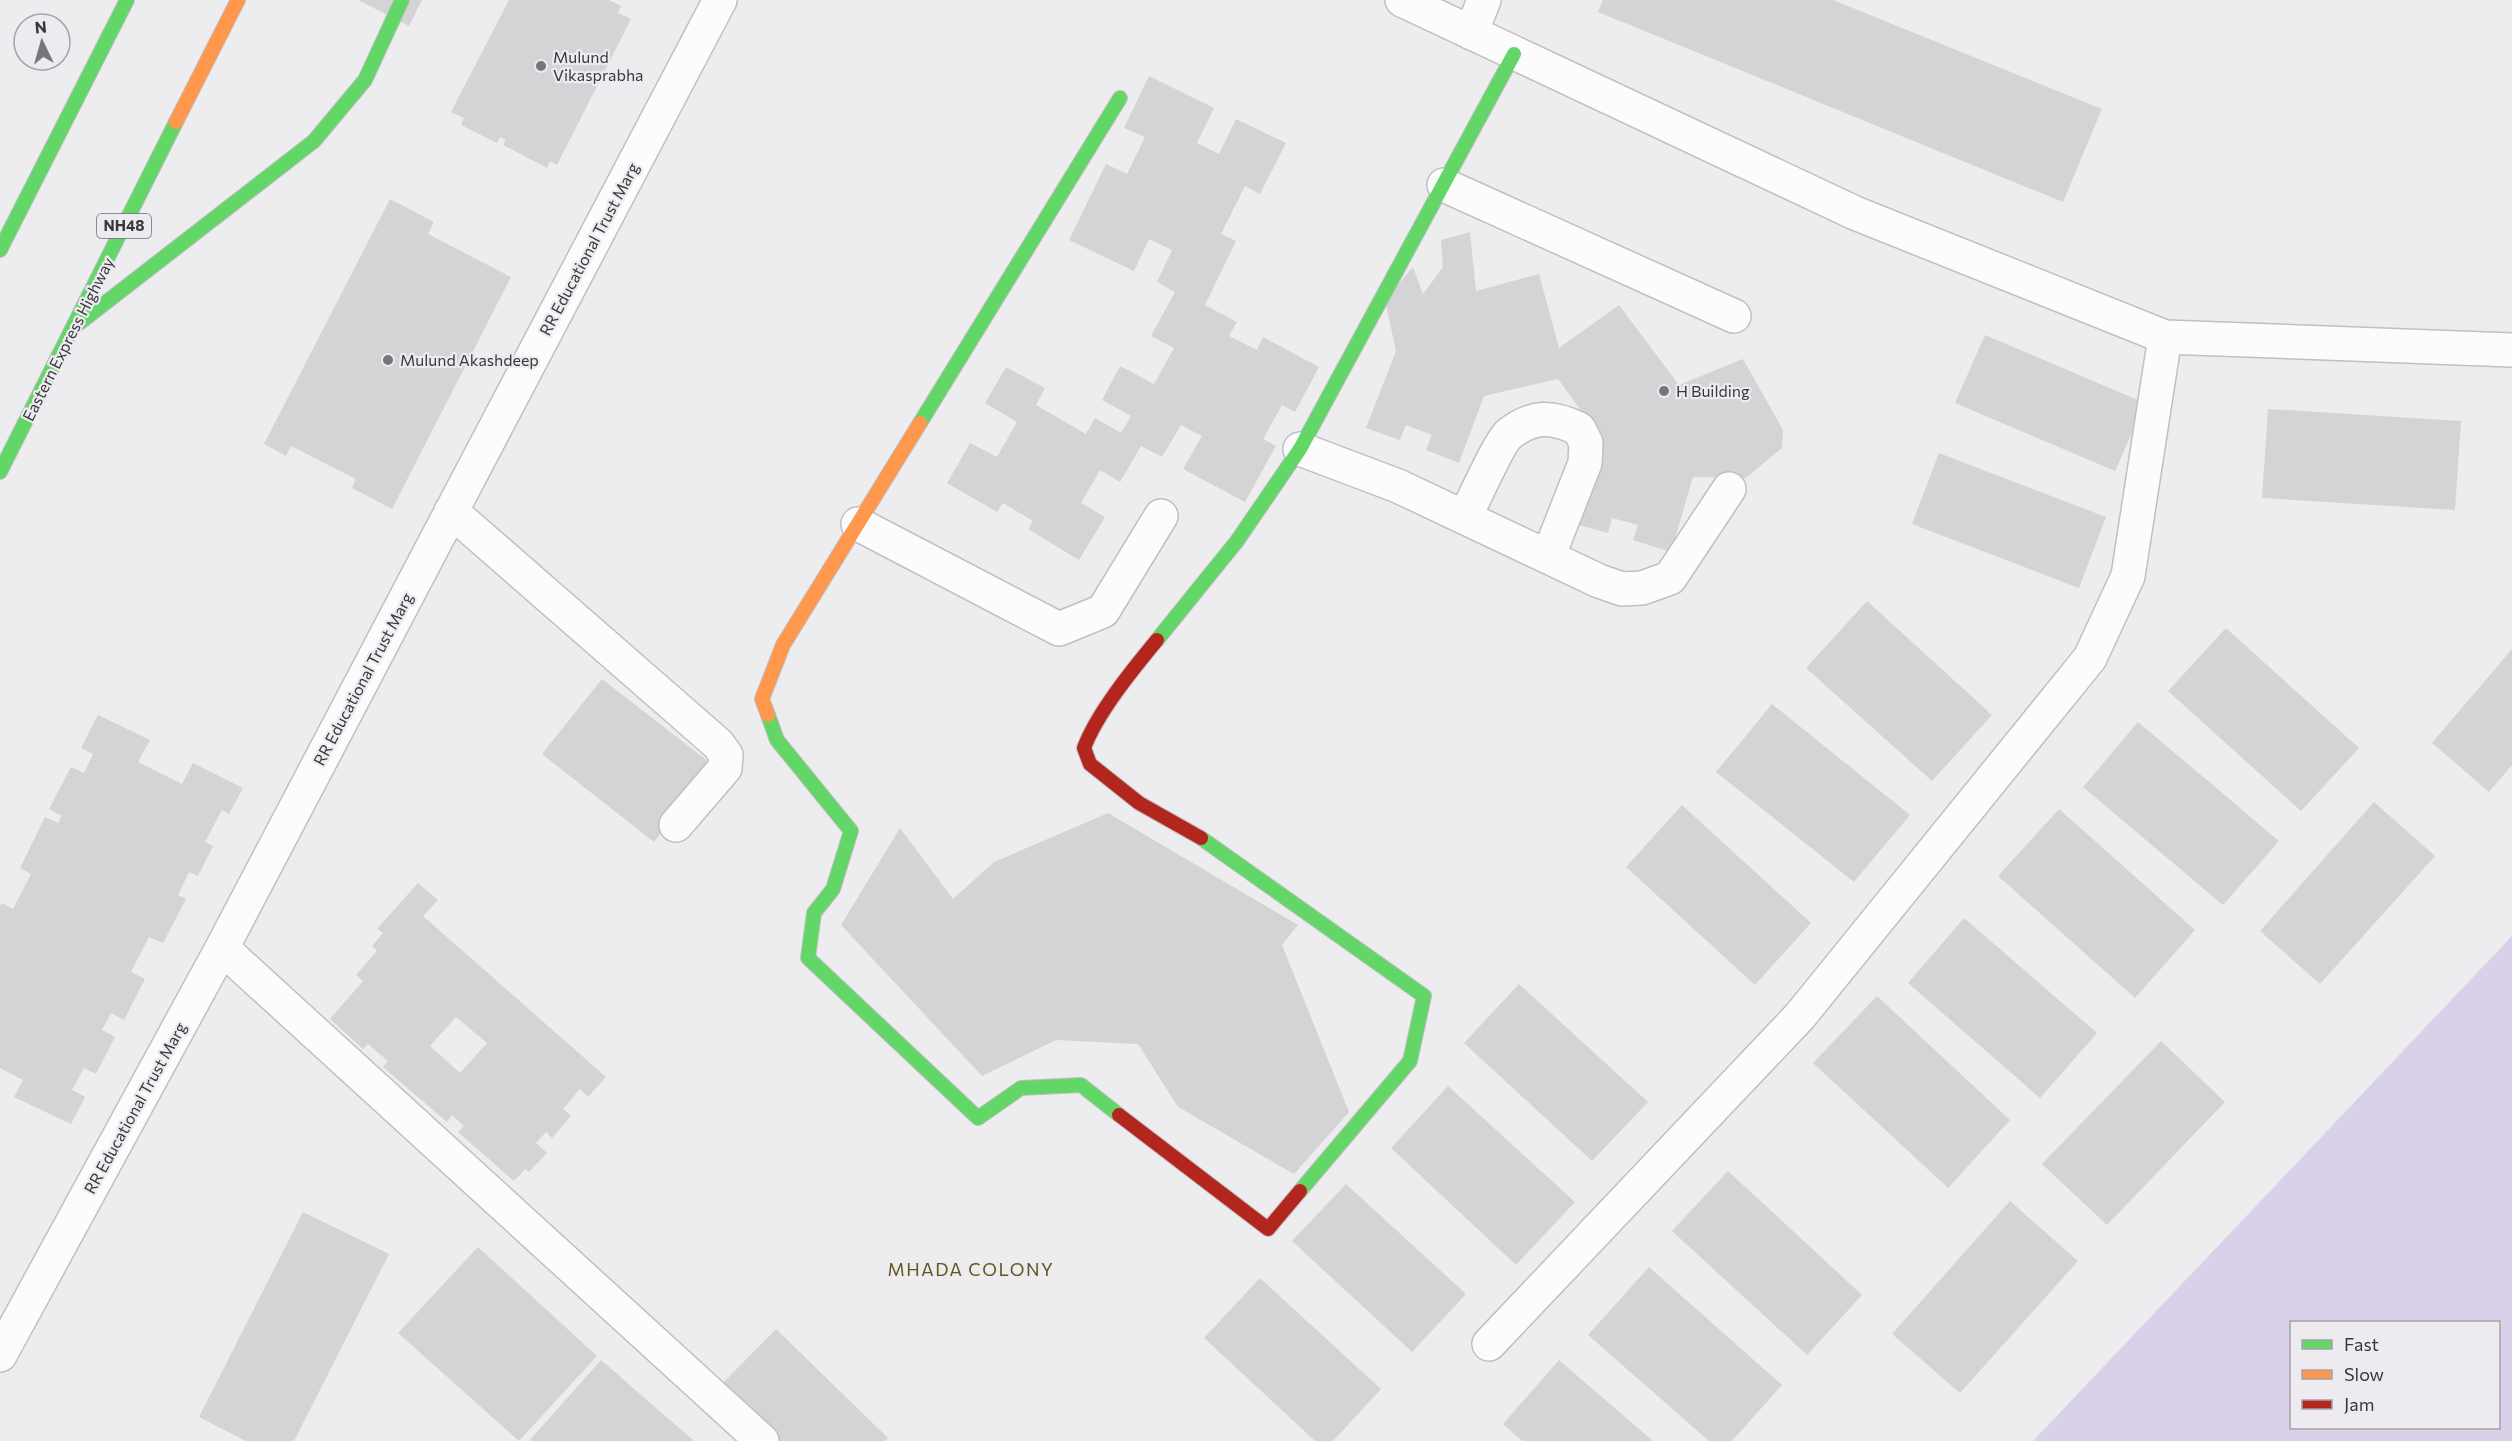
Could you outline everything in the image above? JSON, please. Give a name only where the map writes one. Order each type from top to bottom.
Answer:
[{"type":"main road","points":[[0,250],[127,0]]},
{"type":"main road","name":"Eastern Express Highway","points":[[1,479],[11,452],[238,0]]},
{"type":"main road","points":[[73,328],[314,141],[365,80],[402,0]]},
{"type":"main road","points":[[1120,98],[783,645],[762,699],[777,740],[851,831],[833,889],[814,913],[808,958],[978,1118],[1021,1088],[1081,1085],[1268,1229],[1410,1061],[1424,996],[1214,845],[1139,803],[1090,764],[1084,748],[1089,734],[1136,666],[1237,541],[1300,449],[1514,54]]},
{"type":"street","name":"RR Educational Trust Marg","points":[[0,1355],[222,948],[720,0]]},
{"type":"street","points":[[1402,0],[1855,213],[2165,337],[2512,350]]},
{"type":"street","points":[[1472,33],[1484,0]]},
{"type":"street","points":[[1443,185],[1734,316]]},
{"type":"street","points":[[1489,1344],[1800,1016],[2090,658],[2128,576],[2165,337]]},
{"type":"street","points":[[1465,517],[1507,435],[1534,420],[1560,420],[1579,429],[1586,443],[1585,463],[1548,557]]},
{"type":"street","points":[[1300,449],[1398,486],[1599,581],[1622,589],[1642,588],[1670,578],[1729,489]]},
{"type":"street","points":[[451,511],[718,744],[726,755],[725,768],[676,825]]},
{"type":"street","points":[[858,524],[1059,630],[1103,611],[1161,516]]},
{"type":"street","points":[[222,948],[762,1441]]},
{"type":"shaded area","points":[[2512,936],[2512,1441],[2033,1441]]},
{"type":"building","points":[[358,0],[422,0],[409,26]]},
{"type":"building","name":"Mulund Vikasprabha","points":[[509,0],[609,0],[621,6],[618,13],[631,19],[557,165],[550,161],[547,168],[503,145],[506,140],[500,137],[497,143],[461,125],[464,118],[451,112]]},
{"type":"building","points":[[1603,0],[1833,0],[2102,109],[2063,202],[1598,12]]},
{"type":"building","points":[[1149,76],[1214,108],[1197,143],[1219,154],[1236,119],[1286,143],[1260,194],[1245,186],[1221,234],[1236,241],[1205,305],[1237,322],[1229,336],[1257,350],[1263,337],[1319,367],[1295,412],[1282,405],[1263,439],[1276,446],[1245,502],[1183,469],[1202,436],[1181,425],[1162,457],[1141,446],[1120,482],[1100,470],[1081,503],[1105,517],[1079,560],[1028,529],[1033,521],[1003,503],[997,512],[947,483],[970,443],[997,457],[1017,422],[985,403],[1006,367],[1045,388],[1036,405],[1086,434],[1095,418],[1121,433],[1131,416],[1102,400],[1120,366],[1154,384],[1174,348],[1151,336],[1175,292],[1157,282],[1172,250],[1149,239],[1134,271],[1069,240],[1106,164],[1127,174],[1145,137],[1124,128]]},
{"type":"building","name":"Mulund Akashdeep","points":[[390,199],[434,222],[428,234],[511,277],[392,509],[352,488],[356,479],[291,446],[286,456],[264,444]]},
{"type":"building","name":"H Building","points":[[1470,232],[1476,291],[1539,274],[1559,348],[1619,305],[1679,385],[1743,359],[1783,430],[1782,448],[1746,478],[1693,477],[1671,552],[1633,540],[1638,525],[1612,518],[1608,533],[1579,525],[1603,441],[1558,379],[1484,396],[1459,463],[1426,450],[1432,435],[1406,425],[1400,440],[1366,428],[1396,351],[1385,300],[1413,267],[1423,294],[1443,267],[1441,240]]},
{"type":"building","points":[[1985,335],[2145,403],[2115,471],[1955,403]]},
{"type":"building","points":[[2268,409],[2461,421],[2455,510],[2262,498]]},
{"type":"building","points":[[1939,453],[2106,517],[2079,588],[1912,524]]},
{"type":"building","points":[[1867,601],[1992,715],[1932,781],[1806,668]]},
{"type":"building","points":[[2226,628],[2359,748],[2301,811],[2168,691]]},
{"type":"building","points":[[2512,649],[2512,765],[2489,792],[2432,743]]},
{"type":"building","points":[[602,679],[714,766],[654,842],[542,754]]},
{"type":"building","points":[[1772,704],[1910,815],[1854,882],[1716,772]]},
{"type":"building","points":[[98,715],[150,740],[138,762],[182,784],[193,763],[243,788],[229,814],[222,810],[205,842],[213,846],[198,876],[189,872],[178,895],[186,899],[163,943],[149,937],[131,972],[145,979],[124,1020],[111,1013],[102,1030],[115,1037],[96,1074],[84,1068],[72,1090],[85,1097],[71,1124],[14,1097],[23,1080],[0,1068],[0,906],[2,903],[13,909],[31,874],[20,868],[45,817],[58,823],[62,816],[49,809],[71,767],[84,773],[93,754],[81,748]]},
{"type":"building","points":[[2138,722],[2279,841],[2223,905],[2083,787]]},
{"type":"building","points":[[2374,802],[2435,856],[2320,984],[2260,931]]},
{"type":"building","points":[[1682,805],[1811,923],[1755,985],[1626,867]]},
{"type":"building","points":[[2059,809],[2195,930],[2135,998],[1998,876]]},
{"type":"building","points":[[1108,813],[1298,925],[1282,945],[1349,1112],[1294,1174],[1178,1107],[1138,1044],[1056,1040],[982,1076],[841,925],[900,828],[953,899],[994,862]]},
{"type":"building","points":[[418,883],[438,900],[423,916],[606,1077],[588,1097],[580,1089],[563,1109],[571,1116],[552,1138],[546,1132],[536,1143],[547,1153],[529,1172],[525,1169],[514,1181],[458,1132],[464,1126],[452,1115],[447,1122],[383,1067],[388,1061],[368,1044],[363,1049],[330,1019],[363,981],[356,975],[377,951],[372,946],[383,933],[377,929]],"holes":[[[456,1017],[487,1043],[460,1073],[430,1046]]]},
{"type":"building","points":[[1964,918],[2097,1033],[2040,1098],[1908,983]]},
{"type":"building","points":[[1519,984],[1648,1102],[1592,1161],[1464,1043]]},
{"type":"building","points":[[1877,996],[2010,1120],[1948,1188],[1813,1063]]},
{"type":"building","points":[[2161,1041],[2225,1102],[2107,1225],[2042,1164]]},
{"type":"building","points":[[1448,1086],[1575,1202],[1516,1265],[1391,1148]]},
{"type":"building","points":[[1728,1171],[1862,1295],[1807,1355],[1672,1231]]},
{"type":"building","points":[[1346,1184],[1466,1294],[1412,1352],[1292,1241]]},
{"type":"building","points":[[2010,1201],[2078,1261],[1960,1393],[1892,1334]]},
{"type":"building","points":[[303,1212],[389,1254],[294,1441],[246,1441],[199,1417]]},
{"type":"building","points":[[478,1247],[597,1356],[519,1441],[398,1333]]},
{"type":"building","points":[[1649,1267],[1782,1385],[1732,1441],[1709,1441],[1588,1335]]},
{"type":"building","points":[[1260,1278],[1381,1389],[1333,1441],[1315,1441],[1204,1338]]},
{"type":"building","points":[[776,1329],[888,1438],[885,1441],[768,1441],[716,1390]]},
{"type":"building","points":[[601,1360],[694,1441],[529,1441]]},
{"type":"building","points":[[1559,1360],[1653,1441],[1522,1441],[1503,1424]]},
{"type":"traffic: fast","points":[[0,250],[127,0]]},
{"type":"traffic: fast","points":[[73,328],[314,141],[365,80],[402,0]]},
{"type":"traffic: fast","points":[[1157,640],[1237,541],[1300,449],[1514,54]]},
{"type":"traffic: fast","points":[[920,423],[1120,98]]},
{"type":"traffic: fast","points":[[0,472],[176,122]]},
{"type":"traffic: fast","points":[[768,715],[777,740],[851,831],[833,889],[814,913],[808,958],[978,1118],[1021,1088],[1081,1085],[1119,1115]]},
{"type":"traffic: fast","points":[[1201,838],[1424,996],[1410,1061],[1300,1191]]},
{"type":"traffic: slow","points":[[176,122],[238,0]]},
{"type":"traffic: slow","points":[[768,715],[762,699],[783,645],[920,423]]},
{"type":"traffic: jam","points":[[1157,640],[1106,706],[1084,748],[1090,764],[1139,803],[1201,838]]},
{"type":"traffic: jam","points":[[1119,1115],[1268,1229],[1300,1191]]},
{"type":"place","name":"Mulund Vikasprabha","points":[[541,66]]},
{"type":"place","name":"Mulund Akashdeep","points":[[388,360]]},
{"type":"place","name":"H Building","points":[[1664,391]]},
{"type":"district","name":"MHADA COLONY","points":[[971,1270]]}]
